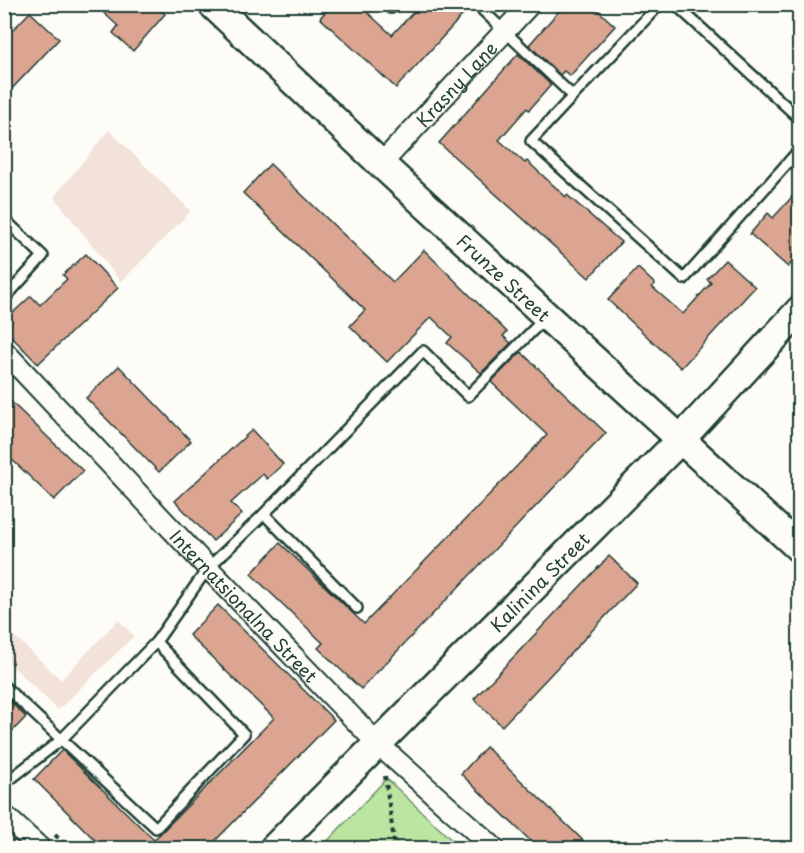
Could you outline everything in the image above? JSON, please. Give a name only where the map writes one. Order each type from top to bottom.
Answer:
[{"type":"street","name":"Frunze Street","points":[[212,4],[381,164],[800,549]]},
{"type":"street","name":"Krasny Lane","points":[[381,164],[530,4]]},
{"type":"street","name":"Kalinina Street","points":[[274,849],[681,439],[800,310]]},
{"type":"street","name":"Internatsionalna Street","points":[[4,351],[208,568],[379,745],[494,849]]},
{"type":"street","points":[[4,815],[40,849]]},
{"type":"lane","points":[[387,4],[391,8],[394,4]]},
{"type":"lane","points":[[476,4],[573,96]]},
{"type":"lane","points":[[660,4],[531,141],[684,279],[800,149]]},
{"type":"lane","points":[[675,4],[800,119]]},
{"type":"lane","points":[[4,219],[43,256],[4,298]]},
{"type":"lane","points":[[4,784],[61,740],[156,642],[208,568],[423,351],[468,396],[547,315]]},
{"type":"lane","points":[[264,514],[357,608]]},
{"type":"lane","points":[[4,686],[156,828],[244,734],[156,642]]},
{"type":"path","points":[[384,776],[387,779],[395,849]]},
{"type":"shaded area","points":[[109,130],[191,211],[121,282],[54,197]]},
{"type":"shaded area","points":[[118,620],[134,636],[58,710],[5,659],[5,627],[61,680]]},
{"type":"green space","points":[[387,779],[460,848],[321,848]]},
{"type":"building","points":[[94,4],[155,4],[165,14],[133,51],[113,33],[118,26]]},
{"type":"building","points":[[332,4],[376,4],[368,13],[392,35],[421,4],[469,4],[470,7],[396,88],[320,18]]},
{"type":"building","points":[[565,4],[591,4],[615,26],[570,76],[564,71],[560,75],[529,45]]},
{"type":"building","points":[[30,12],[59,39],[4,97],[4,39]]},
{"type":"building","points":[[518,54],[551,85],[499,140],[525,163],[527,161],[566,197],[567,195],[621,242],[589,278],[439,143]]},
{"type":"building","points":[[270,164],[393,282],[424,250],[507,332],[503,336],[511,343],[481,373],[447,343],[452,337],[431,317],[387,362],[350,326],[365,310],[243,193]]},
{"type":"building","points":[[800,188],[800,253],[788,267],[750,234],[768,213],[773,218]]},
{"type":"building","points":[[86,254],[118,288],[38,364],[4,329],[4,321],[31,296],[40,305],[67,279],[63,275]]},
{"type":"building","points":[[725,260],[755,287],[681,368],[608,300],[638,268],[655,284],[652,287],[683,314],[711,283],[707,279]]},
{"type":"building","points":[[521,352],[606,433],[361,689],[318,648],[323,643],[251,574],[280,543],[364,624],[547,435],[491,382]]},
{"type":"building","points":[[119,366],[191,441],[159,472],[86,398]]},
{"type":"building","points":[[4,395],[83,471],[54,500],[4,452]]},
{"type":"building","points":[[252,430],[283,464],[267,479],[263,474],[231,503],[242,514],[213,541],[175,501]]},
{"type":"building","points":[[609,556],[637,583],[502,726],[474,699]]},
{"type":"building","points":[[218,605],[334,720],[207,849],[104,849],[34,779],[62,750],[154,840],[274,718],[189,635]]},
{"type":"building","points":[[4,696],[26,717],[4,740]]},
{"type":"building","points":[[486,747],[592,849],[539,849],[461,774]]}]
